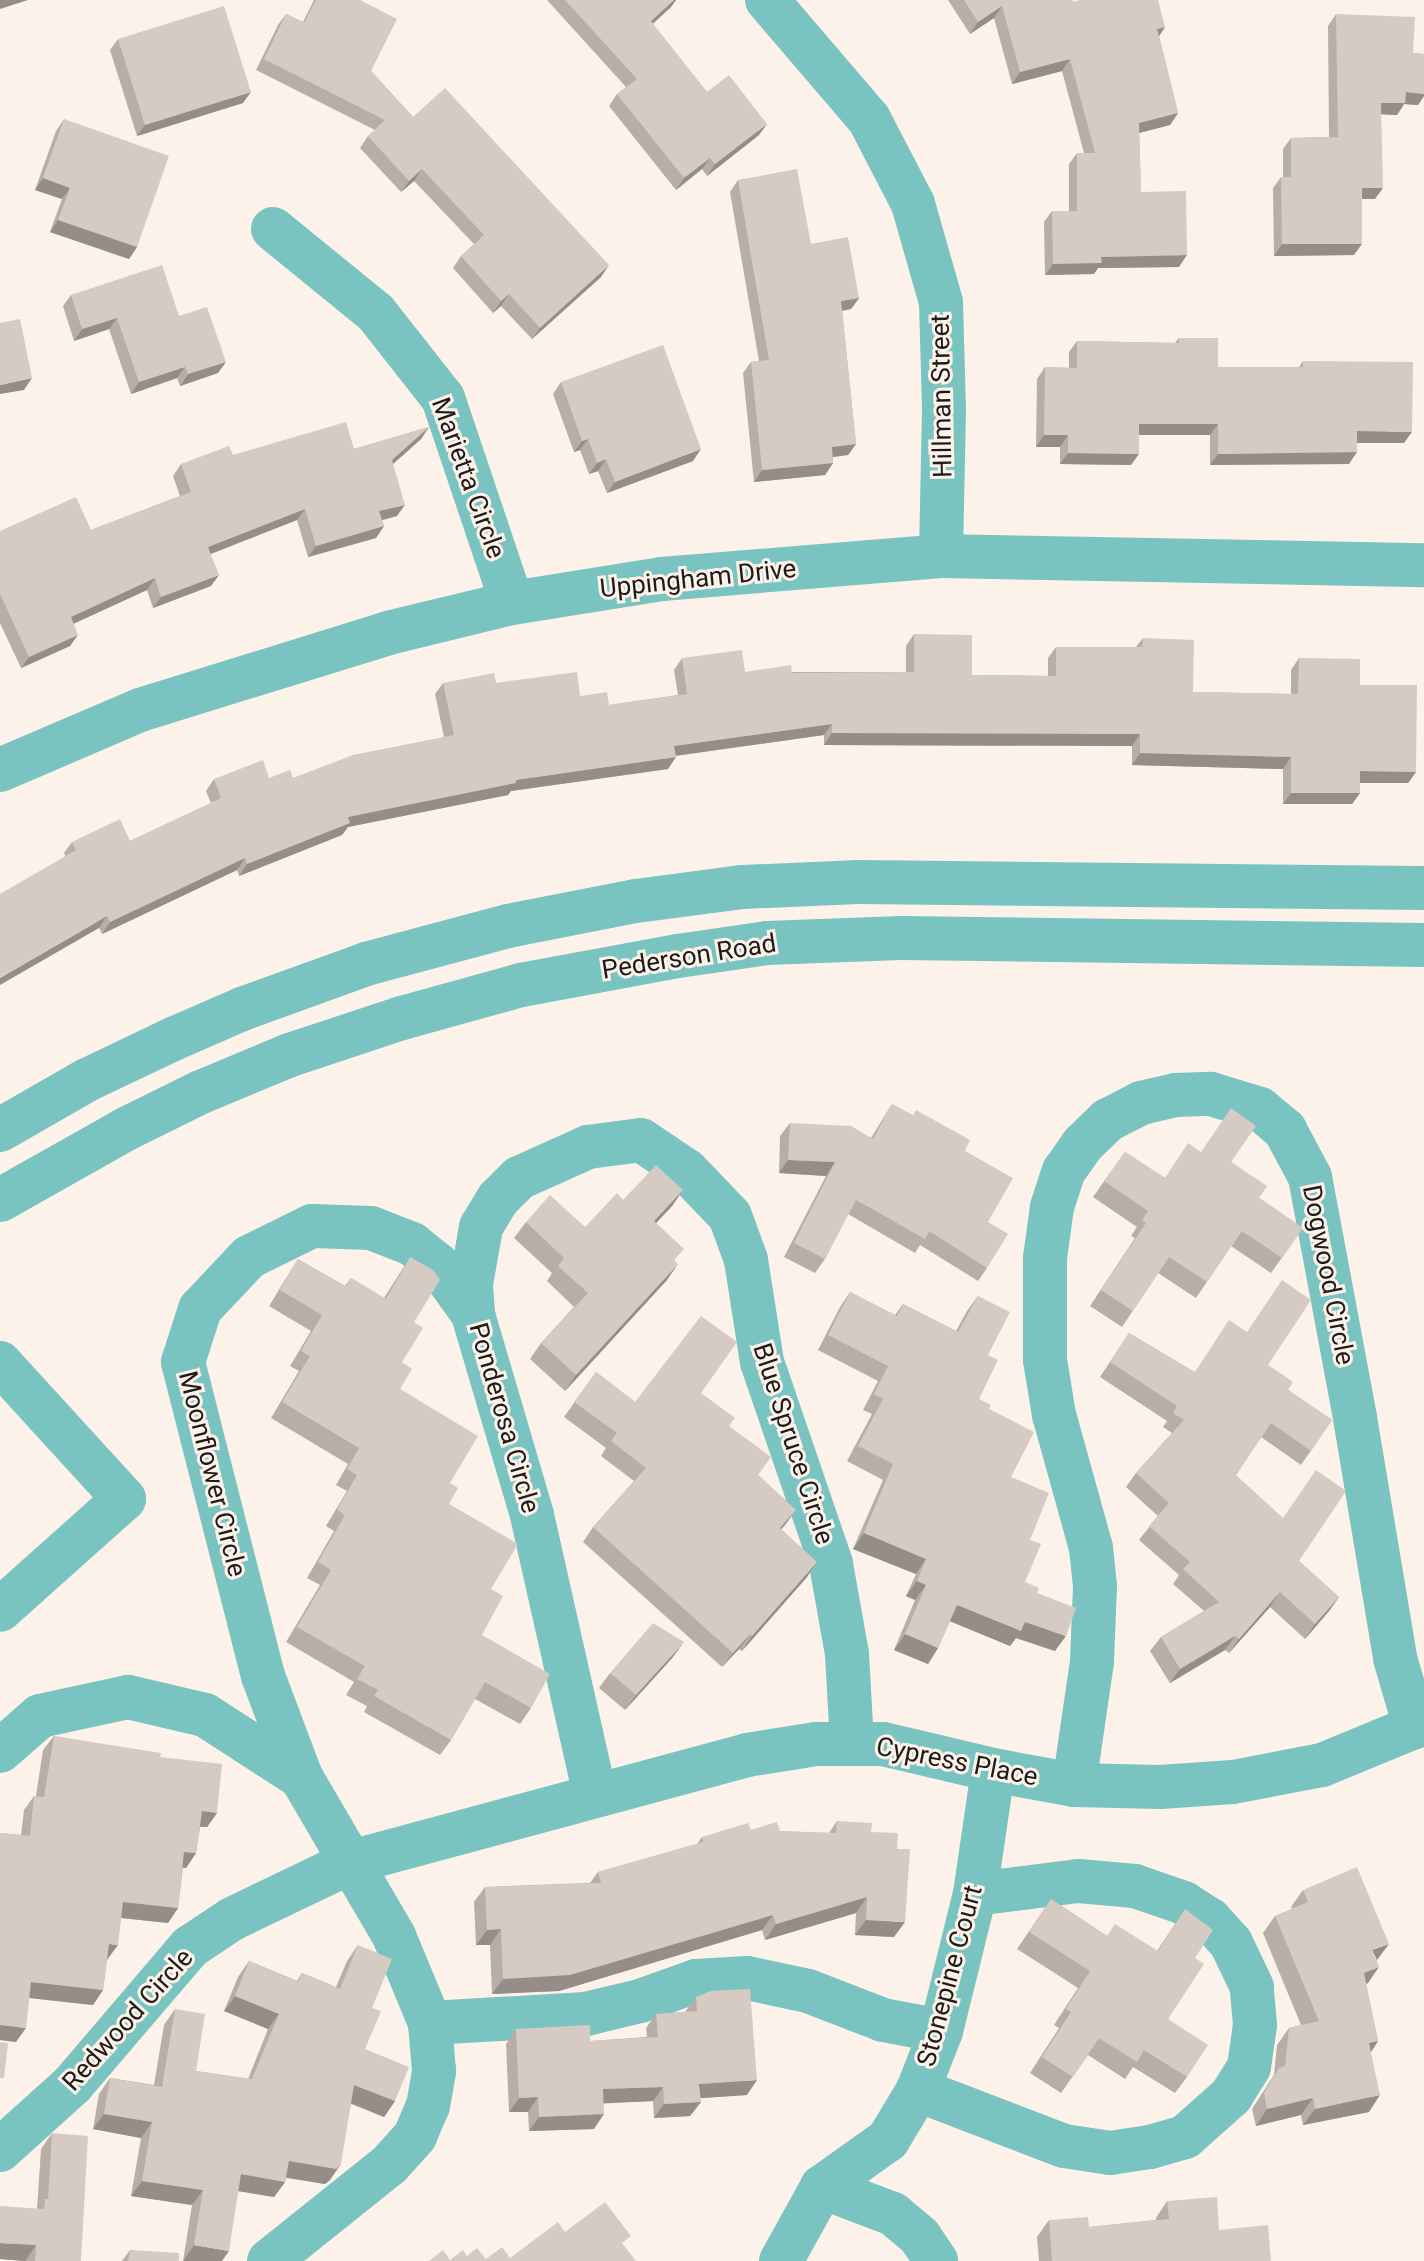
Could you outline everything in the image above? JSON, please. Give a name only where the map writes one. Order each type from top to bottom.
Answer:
[{"type":"street","name":"Hillman Street","points":[[767,0],[869,119],[913,204],[941,302],[944,410],[941,556]]},
{"type":"street","name":"Marietta Circle","points":[[273,229],[376,313],[443,398],[512,603]]},
{"type":"street","name":"Uppingham Drive","points":[[0,770],[140,710],[388,633],[512,603],[662,579],[941,556],[1424,565]]},
{"type":"street","points":[[0,1130],[87,1080],[173,1039],[242,1009],[339,974],[508,926],[636,901],[743,887],[858,882],[1424,888]]},
{"type":"street","name":"Pederson Road","points":[[0,1200],[138,1122],[290,1055],[402,1018],[521,985],[678,956],[767,943],[901,938],[1424,945]]},
{"type":"street","name":"Dogwood Circle","points":[[1074,1785],[1092,1661],[1095,1586],[1091,1548],[1054,1415],[1045,1360],[1045,1258],[1052,1207],[1064,1171],[1083,1144],[1108,1120],[1141,1103],[1175,1095],[1211,1094],[1260,1109],[1285,1130],[1310,1177],[1353,1402],[1395,1658],[1420,1725]]},
{"type":"street","name":"Ponderosa Circle","points":[[595,1795],[532,1515],[473,1314],[473,1263],[481,1227],[498,1199],[519,1178],[588,1147],[641,1140]]},
{"type":"street","name":"Blue Spruce Circle","points":[[641,1140],[687,1171],[730,1216],[746,1260],[762,1362],[831,1564],[847,1654],[852,1743]]},
{"type":"street","name":"Moonflower Circle","points":[[269,2261],[390,2164],[415,2136],[428,2106],[434,2071],[430,2023],[394,1936],[301,1777],[263,1676],[183,1362],[200,1309],[249,1257],[312,1226],[371,1228],[412,1244],[437,1264],[473,1314]]},
{"type":"street","points":[[0,1363],[124,1499],[0,1610]]},
{"type":"street","points":[[0,1751],[40,1716],[128,1697],[205,1715],[301,1777]]},
{"type":"street","name":"Cypress Place","points":[[351,1862],[747,1755],[816,1744],[883,1744],[1074,1785],[1160,1787],[1233,1782],[1322,1765],[1420,1725]]},
{"type":"street","name":"Stonepine Court","points":[[822,2187],[888,2140],[918,2090],[941,2031],[975,1894],[993,1770]]},
{"type":"street","name":"Redwood Circle","points":[[0,2150],[72,2085],[190,1947],[232,1919],[351,1862]]},
{"type":"street","points":[[918,2090],[1064,2146],[1110,2153],[1150,2147],[1185,2137],[1231,2096],[1249,2067],[1255,2025],[1252,1987],[1231,1943],[1210,1920],[1184,1903],[1135,1886],[1078,1881],[975,1894]]},
{"type":"street","points":[[430,2023],[586,2014],[640,2001],[696,1981],[747,1978],[808,1991],[883,2020],[941,2031]]},
{"type":"street","points":[[781,2261],[822,2187],[893,2214],[920,2237],[936,2261]]},
{"type":"building","points":[[316,0],[360,0],[397,19],[371,71],[413,117],[445,88],[609,265],[540,328],[509,294],[501,301],[461,256],[484,235],[422,169],[409,181],[368,136],[385,120],[264,59],[286,14],[304,23]]},
{"type":"building","points":[[565,0],[674,0],[651,21],[707,92],[729,75],[767,124],[715,164],[710,158],[684,178],[617,94],[637,79]]},
{"type":"building","points":[[964,0],[1158,0],[1165,27],[1157,29],[1178,113],[1139,123],[1141,192],[1186,191],[1187,255],[1101,257],[1102,263],[1053,264],[1052,211],[1077,211],[1077,153],[1095,153],[1070,59],[1020,72],[1002,6],[978,22]]},
{"type":"building","points":[[224,6],[251,92],[145,125],[118,39]]},
{"type":"building","points":[[1336,14],[1415,17],[1413,53],[1424,54],[1424,94],[1406,92],[1405,103],[1381,103],[1383,188],[1362,188],[1362,244],[1282,244],[1281,177],[1291,177],[1291,138],[1338,137]]},
{"type":"building","points":[[64,119],[169,156],[137,247],[58,220],[70,188],[43,178]]},
{"type":"building","points":[[797,169],[811,244],[848,237],[859,298],[841,301],[856,444],[832,447],[833,463],[762,470],[751,362],[769,360],[738,180]]},
{"type":"building","points":[[162,265],[179,316],[207,307],[226,362],[188,374],[185,367],[139,382],[117,318],[82,329],[71,295]]},
{"type":"building","points":[[20,319],[32,378],[0,385],[0,323]]},
{"type":"building","points":[[1179,338],[1218,338],[1218,367],[1303,367],[1303,361],[1413,362],[1412,432],[1357,431],[1357,452],[1218,454],[1218,424],[1139,424],[1139,454],[1068,453],[1068,435],[1044,435],[1045,367],[1077,368],[1077,341],[1179,343]]},
{"type":"building","points":[[663,345],[701,449],[615,482],[606,459],[597,463],[588,439],[582,441],[561,382]]},
{"type":"building","points":[[346,422],[354,449],[429,427],[392,460],[405,505],[379,511],[384,526],[316,546],[305,509],[208,547],[219,575],[161,597],[155,578],[71,617],[78,635],[29,657],[0,594],[0,531],[76,497],[91,530],[191,492],[181,464],[229,446],[233,455]]},
{"type":"building","points":[[914,634],[972,635],[972,675],[1056,676],[1056,647],[1142,647],[1143,638],[1194,640],[1193,692],[1298,694],[1299,658],[1360,659],[1360,685],[1417,685],[1416,772],[1360,771],[1360,793],[1291,793],[1291,757],[1140,753],[1140,734],[832,733],[832,724],[674,746],[676,757],[516,780],[516,783],[348,817],[350,823],[247,864],[245,858],[110,922],[107,916],[0,978],[0,894],[76,850],[72,842],[120,819],[130,841],[221,798],[214,779],[263,760],[269,778],[290,770],[293,778],[353,755],[454,735],[443,683],[494,673],[496,683],[577,672],[580,696],[607,692],[609,705],[687,694],[682,658],[742,650],[745,672],[791,665],[792,673],[914,672]]},
{"type":"building","points":[[892,1104],[913,1115],[916,1110],[970,1140],[965,1151],[1013,1178],[988,1222],[1008,1234],[987,1268],[929,1231],[925,1239],[856,1200],[825,1259],[794,1243],[835,1162],[788,1160],[790,1123],[851,1126],[873,1139]]},
{"type":"building","points":[[1231,1108],[1256,1126],[1231,1162],[1267,1186],[1259,1198],[1303,1228],[1282,1258],[1242,1231],[1207,1282],[1169,1257],[1133,1311],[1101,1290],[1146,1223],[1142,1220],[1148,1211],[1104,1181],[1125,1152],[1165,1178],[1188,1143],[1201,1152]]},
{"type":"building","points":[[656,1165],[683,1190],[654,1221],[684,1249],[674,1260],[678,1264],[576,1375],[541,1343],[588,1293],[558,1266],[564,1258],[526,1222],[550,1195],[585,1227],[617,1193],[623,1200]]},
{"type":"building","points":[[410,1257],[433,1270],[440,1280],[414,1322],[423,1328],[402,1362],[412,1369],[400,1389],[478,1436],[450,1483],[458,1488],[449,1504],[518,1544],[491,1589],[503,1596],[482,1635],[550,1674],[531,1708],[485,1682],[451,1740],[374,1696],[378,1690],[357,1679],[365,1666],[297,1627],[331,1570],[318,1562],[345,1515],[337,1510],[357,1475],[347,1469],[359,1448],[282,1402],[310,1356],[301,1351],[322,1315],[280,1290],[298,1259],[346,1287],[351,1278],[386,1299]]},
{"type":"building","points":[[1282,1280],[1311,1300],[1268,1365],[1293,1382],[1288,1390],[1332,1420],[1311,1451],[1271,1423],[1236,1475],[1283,1518],[1316,1470],[1346,1491],[1299,1561],[1339,1597],[1315,1624],[1280,1592],[1239,1639],[1235,1636],[1180,1669],[1161,1637],[1219,1602],[1183,1569],[1190,1562],[1149,1526],[1169,1503],[1136,1473],[1184,1420],[1173,1413],[1177,1406],[1110,1362],[1129,1333],[1195,1372],[1229,1320],[1247,1332]]},
{"type":"building","points":[[850,1292],[897,1316],[903,1304],[958,1332],[978,1296],[1010,1312],[988,1355],[998,1360],[979,1399],[991,1405],[989,1409],[1034,1432],[1011,1477],[1049,1493],[1030,1540],[1041,1544],[1025,1582],[1039,1588],[1037,1593],[1076,1608],[1066,1636],[1025,1622],[1021,1631],[957,1605],[938,1648],[905,1634],[926,1585],[917,1581],[926,1559],[864,1533],[893,1464],[858,1446],[883,1399],[874,1394],[888,1366],[828,1335]]},
{"type":"building","points":[[701,1316],[737,1342],[701,1393],[735,1418],[729,1426],[771,1457],[758,1475],[796,1510],[780,1528],[817,1562],[752,1636],[750,1634],[733,1653],[593,1527],[646,1468],[611,1441],[617,1433],[574,1402],[596,1372],[635,1402]]},
{"type":"building","points":[[653,1623],[684,1642],[636,1695],[610,1673]]},
{"type":"building","points":[[54,1736],[161,1753],[160,1757],[222,1764],[217,1813],[202,1811],[196,1853],[184,1852],[178,1908],[123,1902],[118,1945],[109,1944],[103,1990],[31,1982],[26,2028],[0,2025],[0,1833],[30,1836],[34,1796],[44,1797]]},
{"type":"building","points":[[837,1821],[872,1823],[871,1832],[898,1833],[897,1849],[910,1849],[905,1922],[866,1920],[867,1897],[776,1924],[773,1915],[570,1975],[503,1979],[501,1929],[487,1930],[485,1887],[601,1883],[598,1872],[703,1842],[702,1837],[748,1823],[751,1830],[777,1822],[780,1831],[836,1833]]},
{"type":"building","points":[[1357,1867],[1389,1944],[1372,1950],[1379,1967],[1364,1973],[1378,2041],[1369,2043],[1380,2095],[1315,2109],[1313,2098],[1267,2109],[1264,2093],[1279,2068],[1285,2066],[1289,2028],[1319,2021],[1275,1916],[1308,1902],[1303,1890]]},
{"type":"building","points":[[1051,1899],[1107,1936],[1115,1924],[1158,1951],[1185,1909],[1213,1930],[1195,1958],[1204,1964],[1168,2019],[1208,2045],[1187,2077],[1144,2050],[1137,2062],[1099,2038],[1073,2077],[1042,2057],[1071,2012],[1066,2009],[1090,1971],[1029,1932]]},
{"type":"building","points":[[358,1945],[392,1959],[372,2008],[381,2011],[365,2049],[409,2067],[395,2101],[354,2085],[341,2164],[336,2169],[289,2161],[285,2182],[241,2174],[229,2251],[194,2245],[203,2190],[142,2181],[152,2122],[104,2114],[110,2078],[162,2087],[175,2009],[205,2014],[196,2071],[252,2079],[279,2014],[235,1996],[249,1961],[298,1982],[302,1973],[340,1989]]},
{"type":"building","points":[[750,1989],[757,2080],[699,2084],[701,2102],[664,2104],[663,2087],[603,2089],[604,2114],[539,2117],[538,2097],[519,2098],[516,2029],[590,2025],[590,2041],[658,2037],[656,2014],[697,2011],[696,1997],[711,1991]]},
{"type":"building","points":[[0,2042],[8,2043],[4,2078],[0,2078]]},
{"type":"building","points":[[52,2133],[88,2136],[81,2261],[35,2261],[36,2245],[0,2243],[0,2206],[44,2209],[45,2199],[48,2199]]},
{"type":"building","points":[[1217,2197],[1219,2230],[1268,2225],[1271,2261],[1052,2261],[1049,2220],[1088,2217],[1089,2227],[1169,2219],[1167,2201]]},
{"type":"building","points":[[605,2202],[631,2236],[622,2243],[636,2261],[429,2261],[443,2250],[450,2260],[463,2250],[467,2256],[477,2248],[486,2259],[502,2247],[510,2258],[558,2222],[565,2232]]},
{"type":"building","points":[[130,2250],[179,2253],[179,2261],[128,2261]]}]
